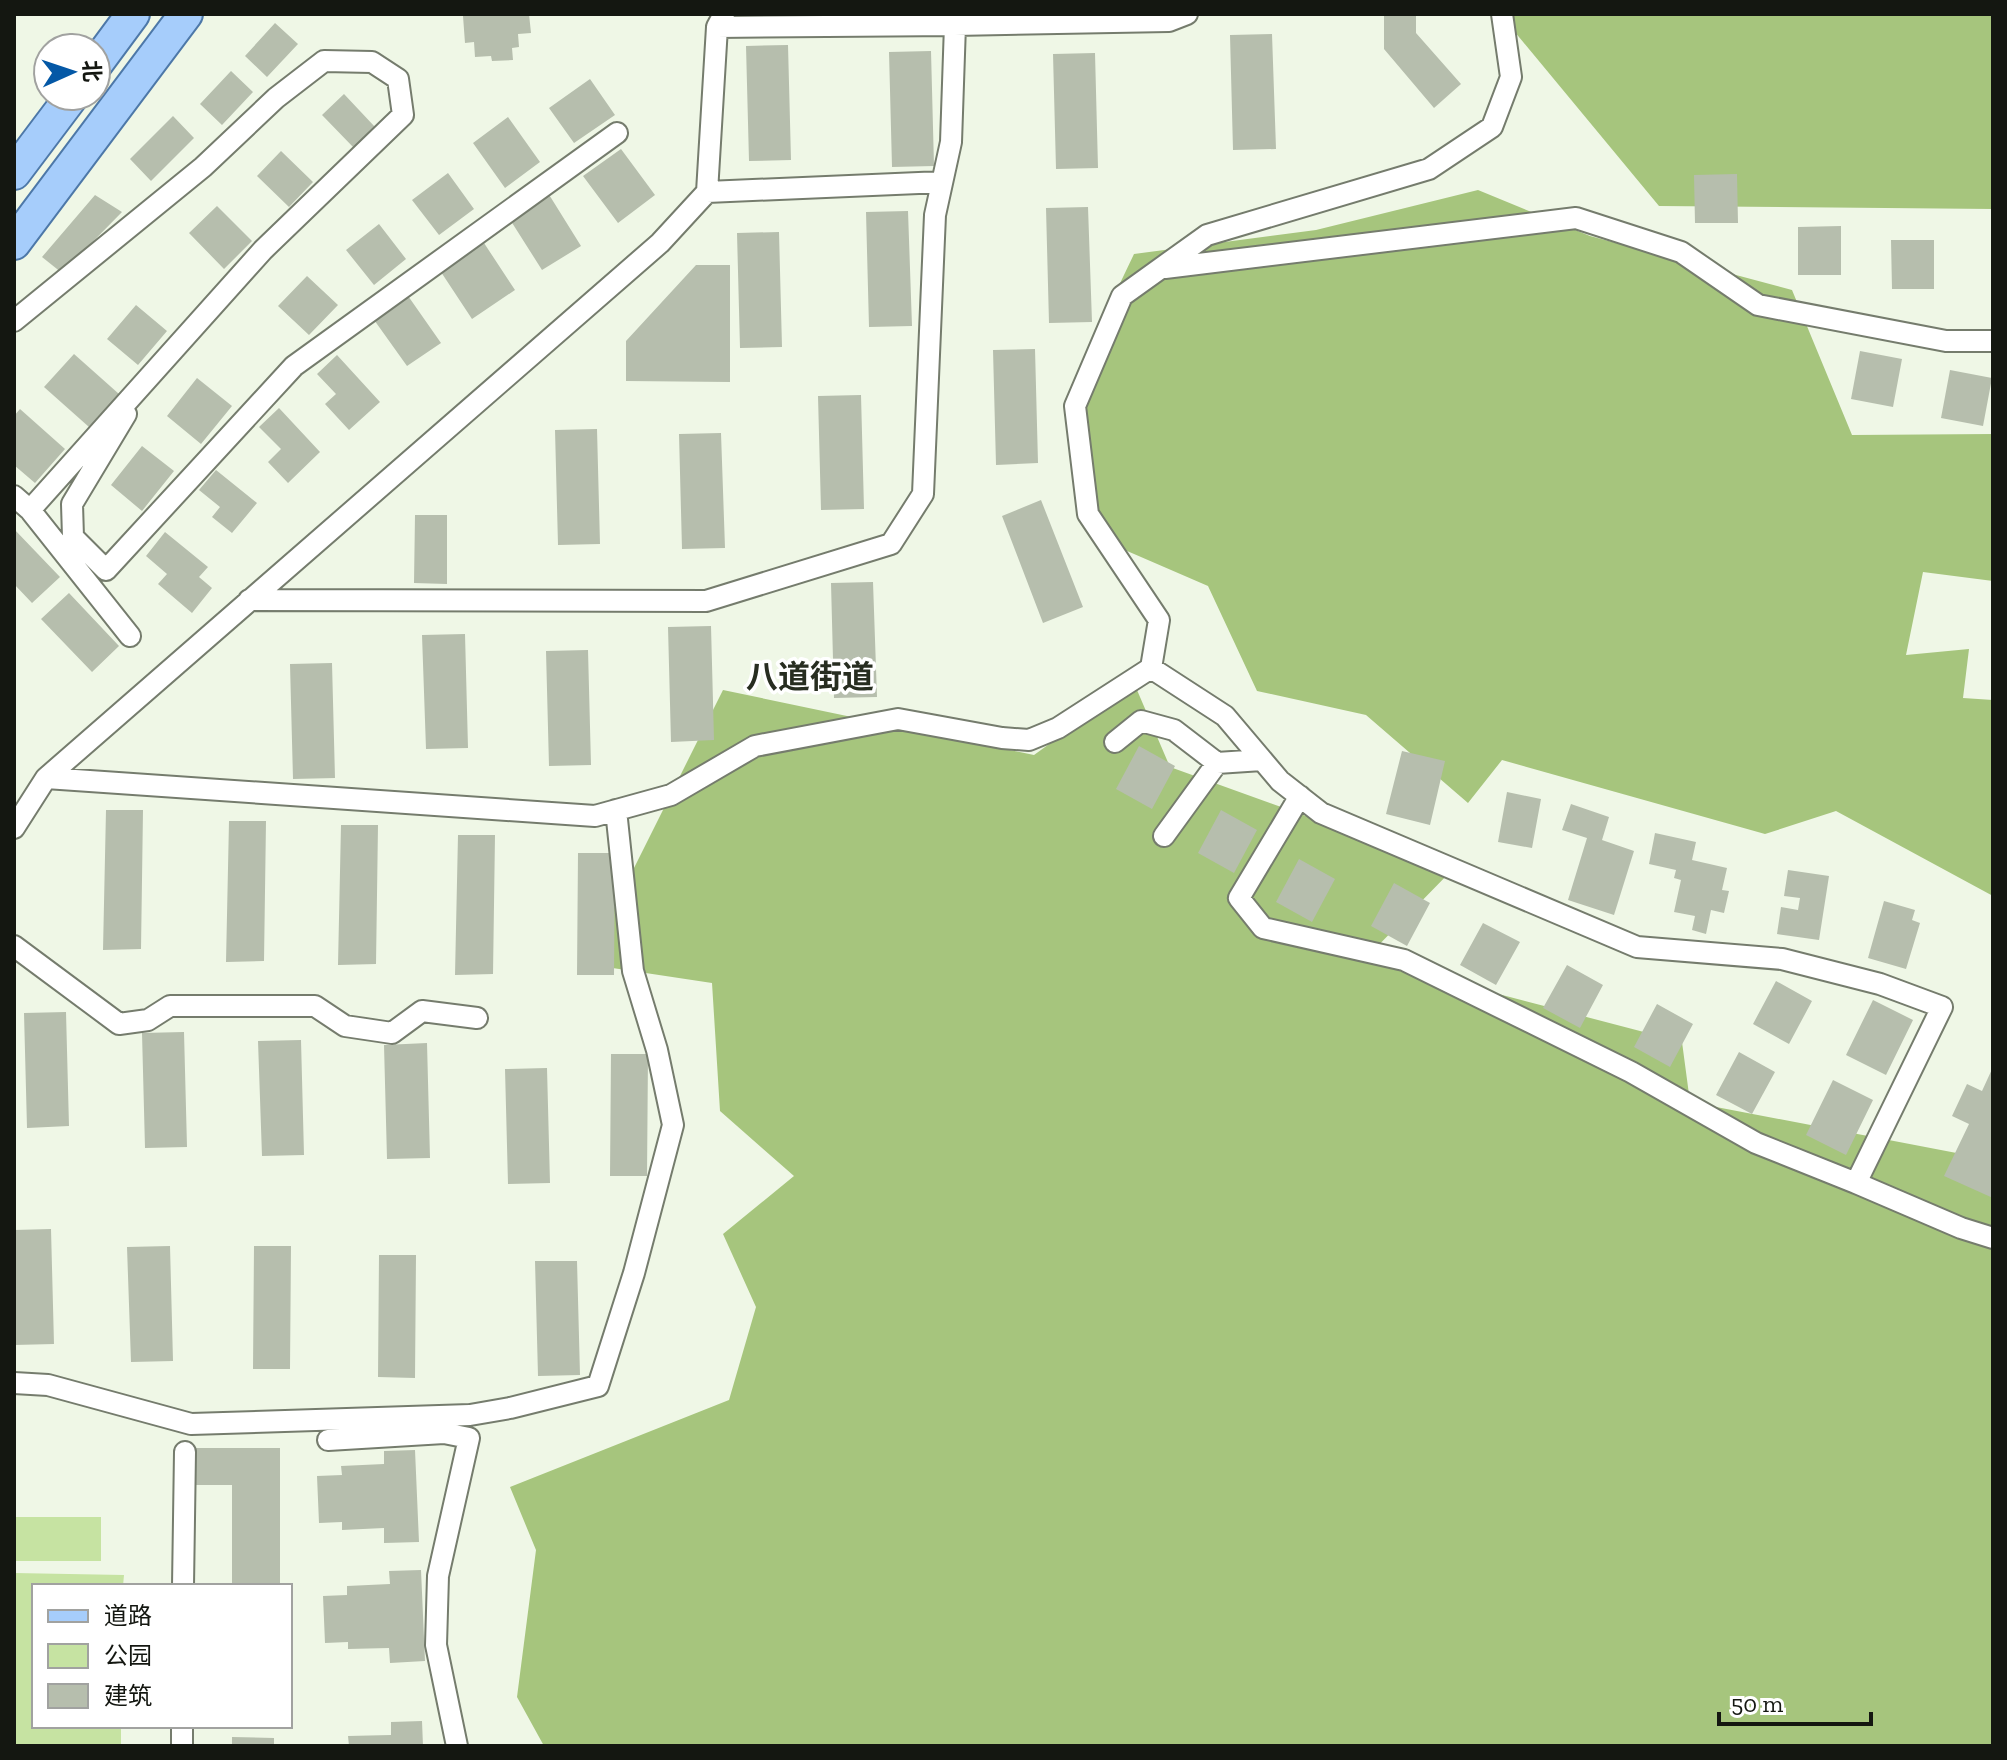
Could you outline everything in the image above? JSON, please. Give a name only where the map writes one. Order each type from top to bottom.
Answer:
[{"type":"main road","points":[[112,42],[133,14]]},
{"type":"main road","points":[[14,243],[186,14]]},
{"type":"main road","points":[[14,173],[60,112]]},
{"type":"street","points":[[14,828],[46,778],[660,243],[707,192],[721,20],[1126,18],[1169,21],[1187,14]]},
{"type":"street","points":[[46,778],[595,816],[671,795],[755,746],[898,719],[1029,740],[1058,728],[1151,668],[1159,620],[1088,514],[1075,406],[1122,296],[1207,235],[1429,169],[1492,127],[1511,77],[1502,14]]},
{"type":"street","points":[[249,600],[706,601],[891,544],[923,494],[935,215],[951,142],[965,21]]},
{"type":"street","points":[[14,321],[203,167],[276,98],[324,61],[372,62],[398,79],[403,115],[263,250],[30,510]]},
{"type":"street","points":[[151,373],[72,504],[73,537],[106,570],[294,366],[617,133]]},
{"type":"street","points":[[707,192],[942,182]]},
{"type":"street","points":[[1161,268],[1576,218],[1681,252],[1758,305],[1946,341],[1993,341]]},
{"type":"street","points":[[14,496],[30,510],[130,636]]},
{"type":"street","points":[[1151,668],[1225,716],[1280,781],[1321,813],[1637,947],[1782,959],[1880,984],[1942,1007],[1856,1183]]},
{"type":"street","points":[[1115,742],[1141,721],[1174,730],[1217,763],[1262,760]]},
{"type":"street","points":[[1164,836],[1217,763]]},
{"type":"street","points":[[1300,796],[1239,898],[1263,928],[1404,960],[1631,1072],[1756,1143],[1961,1228],[1993,1238]]},
{"type":"street","points":[[14,1383],[48,1385],[191,1424],[470,1415],[598,1386],[634,1273],[673,1125],[657,1050],[633,971],[616,810]]},
{"type":"street","points":[[14,946],[119,1024],[148,1020],[170,1006],[315,1006],[345,1026],[392,1033],[422,1011],[477,1018]]},
{"type":"street","points":[[328,1440],[444,1433],[469,1438],[438,1576],[436,1645],[457,1746]]},
{"type":"street","points":[[183,1584],[185,1452]]},
{"type":"green space","points":[[1500,14],[1993,14],[1993,209],[1659,206]]},
{"type":"green space","points":[[1478,190],[1590,236],[1792,290],[1852,435],[1993,434],[1993,581],[1923,572],[1906,655],[1969,649],[1963,698],[1993,700],[1993,896],[1836,811],[1765,834],[1502,760],[1468,803],[1366,715],[1257,691],[1208,586],[1104,541],[1071,386],[1134,254],[1316,230]]},
{"type":"green space","points":[[1134,683],[1170,767],[1453,869],[1365,959],[1682,1042],[1690,1102],[1993,1160],[1993,1746],[544,1746],[517,1697],[536,1550],[510,1487],[729,1400],[756,1307],[723,1234],[794,1176],[720,1111],[712,983],[586,964],[723,690],[1034,755]]},
{"type":"green space","points":[[16,1517],[101,1517],[101,1561],[16,1561]]},
{"type":"green space","points":[[14,1573],[124,1575],[123,1584],[32,1584],[32,1728],[121,1728],[121,1746],[14,1746]]},
{"type":"building","points":[[529,14],[531,33],[518,34],[519,47],[512,48],[513,60],[492,61],[491,56],[475,57],[474,42],[465,43],[463,16]]},
{"type":"building","points":[[1384,14],[1416,14],[1416,33],[1461,84],[1434,108],[1384,49]]},
{"type":"building","points":[[275,23],[298,44],[267,77],[245,56]]},
{"type":"building","points":[[1272,34],[1276,149],[1233,150],[1230,35]]},
{"type":"building","points":[[788,45],[791,160],[749,161],[746,46]]},
{"type":"building","points":[[931,51],[934,166],[892,167],[889,52]]},
{"type":"building","points":[[1095,53],[1098,168],[1056,169],[1053,54]]},
{"type":"building","points":[[231,71],[253,92],[222,125],[200,104]]},
{"type":"building","points":[[590,79],[615,115],[574,143],[549,108]]},
{"type":"building","points":[[344,94],[375,127],[354,148],[322,115]]},
{"type":"building","points":[[173,116],[194,138],[151,181],[130,159]]},
{"type":"building","points":[[508,117],[540,162],[505,188],[473,143]]},
{"type":"building","points":[[621,149],[655,195],[618,223],[583,176]]},
{"type":"building","points":[[281,151],[313,182],[289,207],[257,176]]},
{"type":"building","points":[[448,173],[474,209],[439,235],[412,200]]},
{"type":"building","points":[[1737,174],[1738,223],[1695,223],[1694,175]]},
{"type":"building","points":[[548,193],[581,246],[542,270],[509,218]]},
{"type":"building","points":[[95,195],[122,212],[62,273],[42,257]]},
{"type":"building","points":[[217,206],[252,241],[224,269],[189,233]]},
{"type":"building","points":[[1088,207],[1092,322],[1049,323],[1046,208]]},
{"type":"building","points":[[908,211],[912,326],[869,327],[866,212]]},
{"type":"building","points":[[379,224],[406,259],[374,285],[346,250]]},
{"type":"building","points":[[1841,226],[1841,275],[1798,275],[1798,227]]},
{"type":"building","points":[[779,232],[782,347],[740,348],[737,233]]},
{"type":"building","points":[[1891,240],[1934,240],[1934,289],[1892,289]]},
{"type":"building","points":[[484,243],[515,290],[472,319],[441,272]]},
{"type":"building","points":[[696,265],[730,265],[730,382],[626,381],[626,341]]},
{"type":"building","points":[[307,276],[338,305],[309,335],[278,306]]},
{"type":"building","points":[[406,293],[441,343],[407,366],[372,317]]},
{"type":"building","points":[[136,305],[167,331],[138,365],[107,339]]},
{"type":"building","points":[[1035,349],[1038,463],[996,465],[993,350]]},
{"type":"building","points":[[1860,351],[1902,359],[1893,407],[1851,399]]},
{"type":"building","points":[[74,354],[119,394],[89,427],[44,387]]},
{"type":"building","points":[[337,355],[380,402],[349,430],[325,404],[336,394],[317,374]]},
{"type":"building","points":[[1950,370],[1992,378],[1983,426],[1941,418]]},
{"type":"building","points":[[197,378],[232,406],[201,444],[167,416]]},
{"type":"building","points":[[861,395],[864,509],[821,510],[818,396]]},
{"type":"building","points":[[279,408],[320,452],[288,483],[268,462],[281,449],[259,427]]},
{"type":"building","points":[[20,409],[65,449],[35,483],[14,465],[14,416]]},
{"type":"building","points":[[597,429],[600,544],[558,545],[555,430]]},
{"type":"building","points":[[721,433],[725,548],[682,549],[679,434]]},
{"type":"building","points":[[142,446],[174,471],[142,511],[111,485]]},
{"type":"building","points":[[216,470],[257,503],[232,533],[212,517],[220,507],[199,490]]},
{"type":"building","points":[[1041,500],[1083,607],[1043,623],[1002,516]]},
{"type":"building","points":[[415,515],[447,515],[447,584],[414,583]]},
{"type":"building","points":[[14,529],[60,577],[32,603],[14,584]]},
{"type":"building","points":[[165,532],[208,567],[199,577],[212,588],[192,613],[158,584],[167,574],[146,556]]},
{"type":"building","points":[[873,582],[877,697],[834,698],[831,583]]},
{"type":"building","points":[[69,593],[119,646],[92,672],[41,619]]},
{"type":"building","points":[[711,626],[714,740],[671,742],[668,627]]},
{"type":"building","points":[[465,634],[468,748],[426,749],[422,635]]},
{"type":"building","points":[[588,650],[591,765],[549,766],[546,651]]},
{"type":"building","points":[[332,663],[335,778],[293,779],[290,664]]},
{"type":"building","points":[[1139,746],[1175,766],[1152,809],[1116,789]]},
{"type":"building","points":[[1402,751],[1445,761],[1430,825],[1386,814]]},
{"type":"building","points":[[1507,792],[1541,799],[1532,848],[1498,842]]},
{"type":"building","points":[[1571,804],[1609,817],[1602,840],[1634,851],[1614,915],[1568,900],[1587,838],[1562,830]]},
{"type":"building","points":[[106,810],[143,810],[141,949],[103,950]]},
{"type":"building","points":[[1221,810],[1257,830],[1234,873],[1198,853]]},
{"type":"building","points":[[229,821],[266,821],[264,961],[226,962]]},
{"type":"building","points":[[341,825],[378,825],[376,964],[338,965]]},
{"type":"building","points":[[1655,833],[1696,842],[1692,860],[1727,868],[1722,890],[1729,891],[1724,913],[1711,910],[1706,934],[1692,930],[1695,916],[1674,912],[1681,880],[1674,878],[1676,870],[1649,864]]},
{"type":"building","points":[[458,835],[495,835],[493,974],[455,975]]},
{"type":"building","points":[[578,853],[615,853],[614,975],[577,975]]},
{"type":"building","points":[[1299,859],[1335,879],[1312,922],[1276,902]]},
{"type":"building","points":[[1788,870],[1829,876],[1819,940],[1777,934],[1781,907],[1798,910],[1800,898],[1784,896]]},
{"type":"building","points":[[1394,883],[1430,903],[1407,946],[1371,926]]},
{"type":"building","points":[[1884,901],[1915,910],[1912,920],[1920,923],[1906,969],[1868,958]]},
{"type":"building","points":[[1483,923],[1520,942],[1496,985],[1460,965]]},
{"type":"building","points":[[1567,965],[1603,985],[1580,1028],[1543,1008]]},
{"type":"building","points":[[1776,981],[1812,1001],[1789,1044],[1753,1024]]},
{"type":"building","points":[[1873,1000],[1913,1020],[1886,1075],[1846,1055]]},
{"type":"building","points":[[1657,1004],[1693,1024],[1670,1067],[1634,1047]]},
{"type":"building","points":[[66,1012],[69,1126],[27,1128],[24,1013]]},
{"type":"building","points":[[184,1032],[187,1147],[145,1148],[142,1033]]},
{"type":"building","points":[[301,1040],[304,1155],[262,1156],[258,1041]]},
{"type":"building","points":[[427,1043],[430,1158],[387,1159],[384,1045]]},
{"type":"building","points":[[1739,1052],[1775,1072],[1752,1114],[1716,1095]]},
{"type":"building","points":[[611,1054],[648,1054],[647,1176],[610,1176]]},
{"type":"building","points":[[1993,1067],[1993,1198],[1944,1176],[1969,1124],[1952,1116],[1967,1084],[1982,1091]]},
{"type":"building","points":[[547,1068],[550,1183],[508,1184],[505,1069]]},
{"type":"building","points":[[1833,1080],[1873,1100],[1846,1155],[1806,1135]]},
{"type":"building","points":[[51,1229],[54,1344],[14,1345],[14,1230]]},
{"type":"building","points":[[170,1246],[173,1361],[131,1362],[127,1247]]},
{"type":"building","points":[[254,1246],[291,1246],[290,1369],[253,1369]]},
{"type":"building","points":[[379,1255],[416,1255],[415,1378],[378,1377]]},
{"type":"building","points":[[535,1261],[577,1261],[580,1375],[538,1376]]},
{"type":"building","points":[[195,1448],[280,1448],[280,1584],[232,1584],[232,1485],[195,1485]]},
{"type":"building","points":[[415,1450],[419,1542],[384,1543],[384,1528],[342,1530],[342,1522],[319,1523],[317,1476],[342,1475],[341,1466],[384,1464],[384,1451]]},
{"type":"building","points":[[421,1570],[425,1661],[390,1663],[389,1648],[348,1649],[348,1642],[325,1643],[323,1596],[347,1595],[347,1586],[390,1584],[389,1571]]},
{"type":"building","points":[[422,1721],[423,1746],[349,1746],[348,1736],[391,1735],[391,1722]]},
{"type":"building","points":[[232,1737],[274,1738],[274,1746],[232,1746]]},
{"type":"district","name":"八道街道","points":[[810,677]]}]
